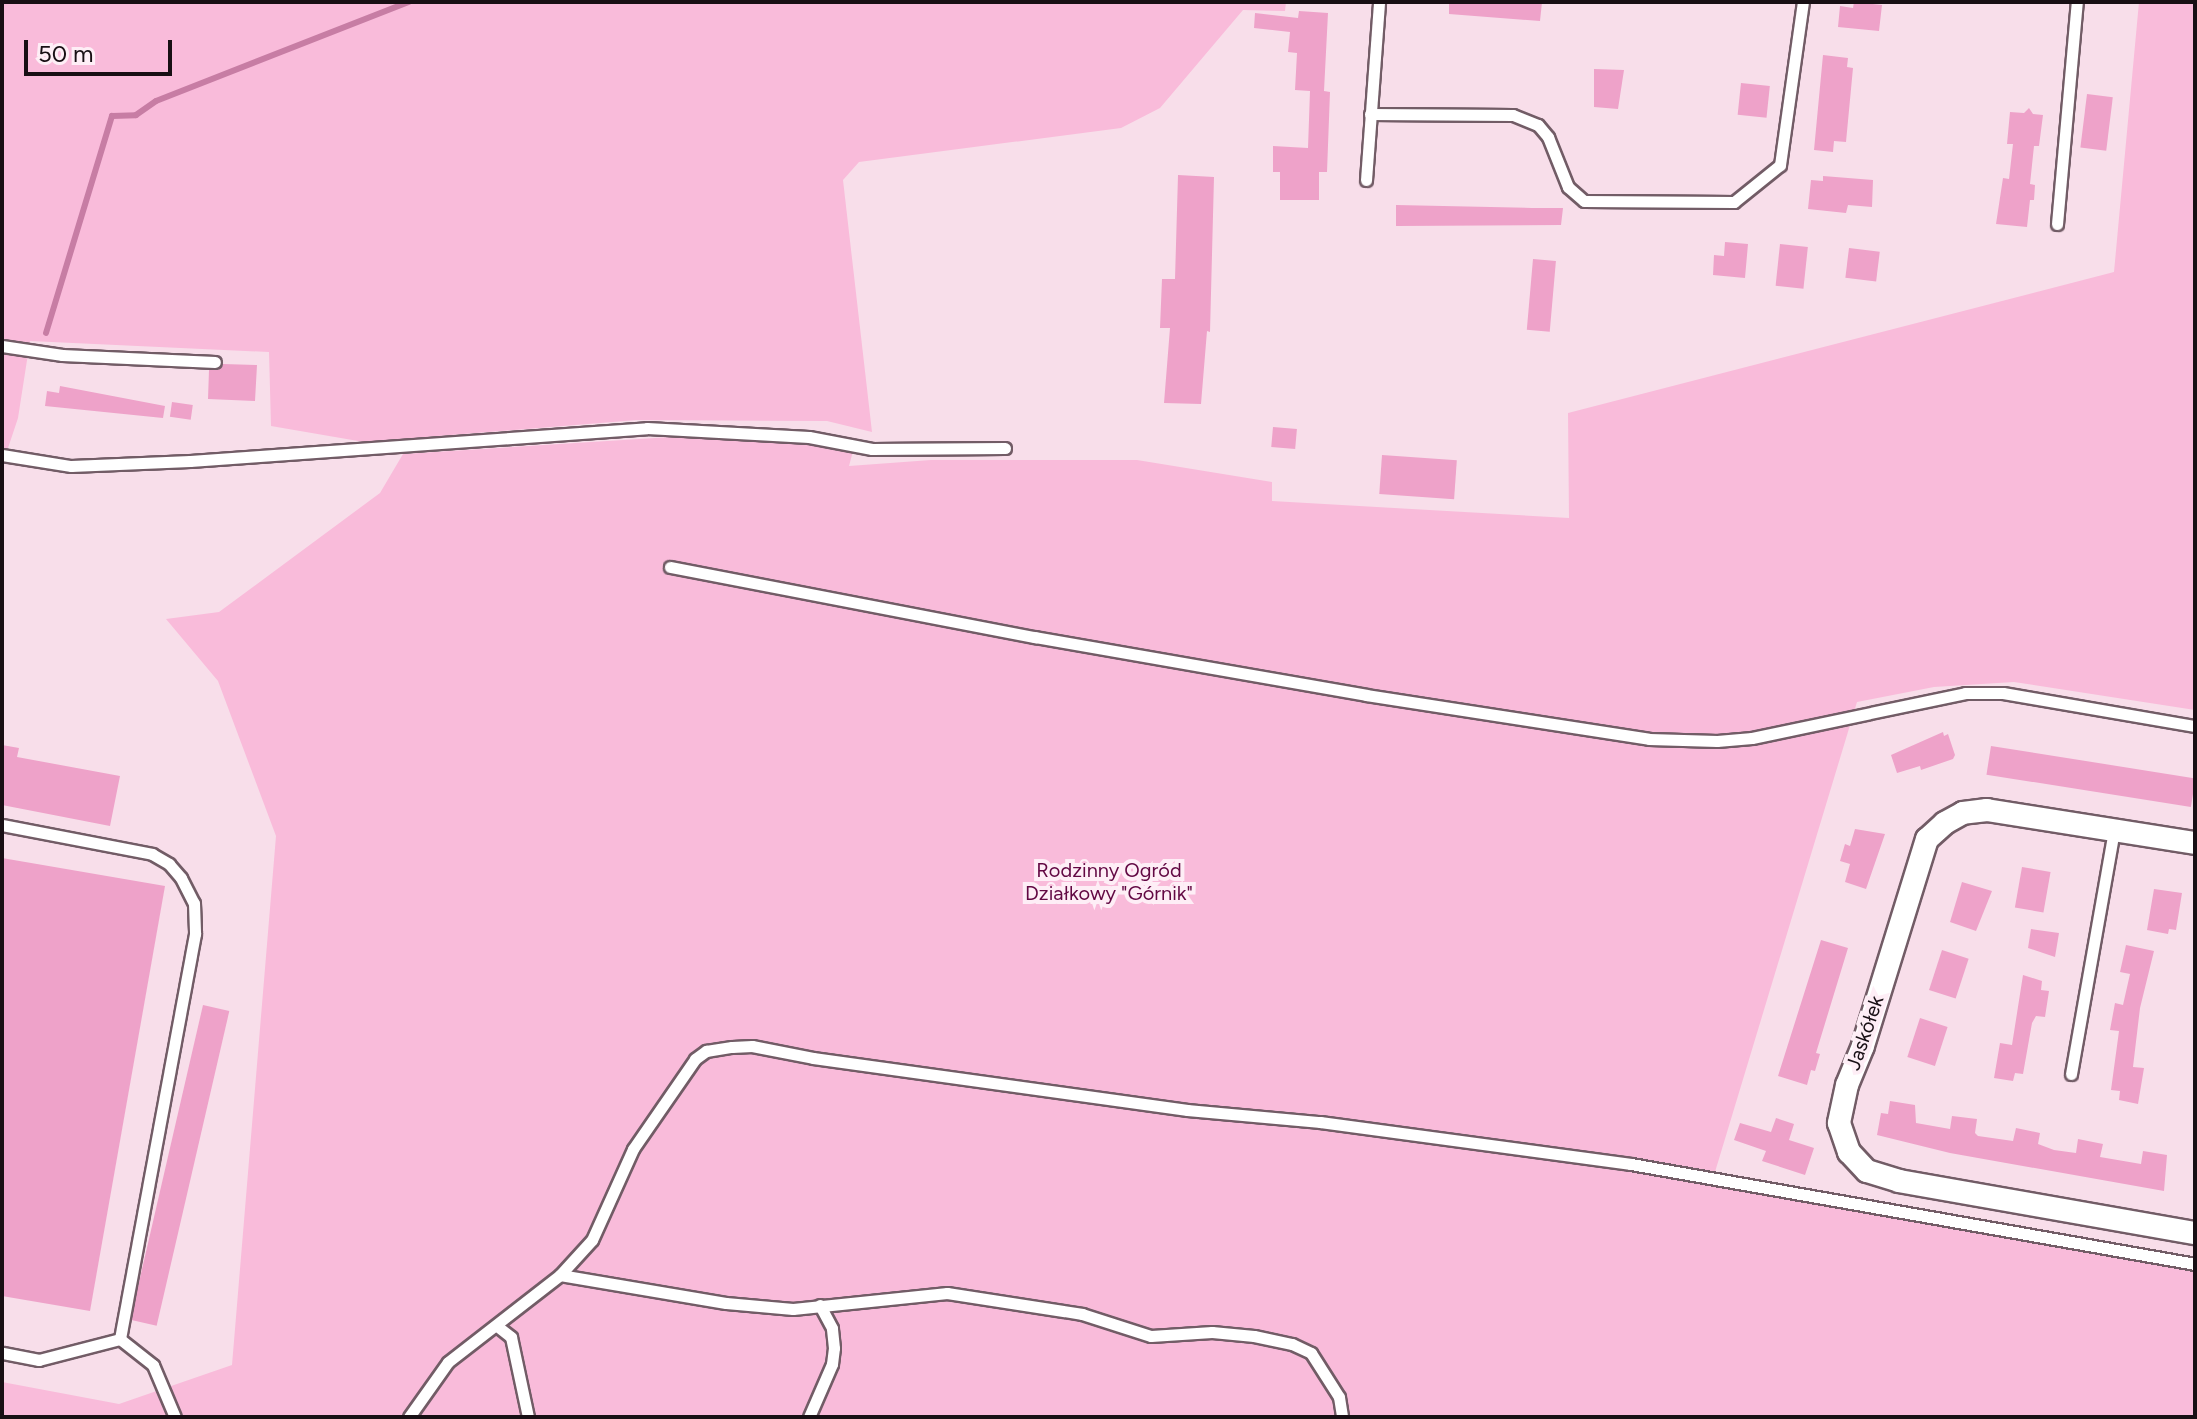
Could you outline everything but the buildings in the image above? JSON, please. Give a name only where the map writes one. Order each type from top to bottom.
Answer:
[{"type":"street","name":"Jaskółek","points":[[2195,843],[1987,810],[1963,813],[1927,839],[1863,1046],[1847,1085],[1839,1123],[1849,1152],[1867,1171],[1899,1181],[2195,1233]]},
{"type":"lane","points":[[1366,180],[1379,2]]},
{"type":"lane","points":[[1370,114],[1513,115],[1538,125],[1548,137],[1568,187],[1584,201],[1734,202],[1780,165],[1803,2]]},
{"type":"lane","points":[[2057,224],[2077,2]]},
{"type":"lane","points":[[2,346],[62,355],[215,362]]},
{"type":"lane","points":[[2,455],[71,466],[190,461],[647,428],[809,437],[872,449],[1005,448]]},
{"type":"lane","points":[[670,567],[1050,640],[1366,695],[1649,739],[1717,741],[1752,738],[1965,693],[2003,693],[2195,726]]},
{"type":"lane","points":[[2,825],[152,854],[169,864],[181,878],[194,903],[195,934],[120,1339]]},
{"type":"lane","points":[[2071,1074],[2114,831]]},
{"type":"lane","points":[[409,1417],[448,1362],[560,1275],[592,1240],[633,1149],[695,1059],[706,1051],[752,1046],[1075,1095],[1320,1122],[1631,1164],[2195,1264]]},
{"type":"lane","points":[[560,1275],[726,1303],[793,1309],[947,1293],[1082,1314],[1151,1336],[1212,1332],[1292,1344],[1311,1353],[1322,1367],[1339,1397],[1342,1417]]},
{"type":"lane","points":[[809,1417],[832,1364],[834,1348],[832,1328],[820,1305]]},
{"type":"lane","points":[[497,1326],[511,1337],[528,1417]]},
{"type":"lane","points":[[2,1353],[39,1360],[120,1339]]},
{"type":"lane","points":[[120,1339],[153,1365],[175,1417]]},
{"type":"green space","points":[[2,2],[1286,2],[1285,11],[1243,10],[1160,108],[1121,128],[859,162],[843,180],[872,432],[827,421],[637,420],[364,442],[271,426],[269,352],[30,341],[18,418],[3,463]]},
{"type":"green space","name":"Rodzinny Ogród Działkowy \"Górnik\"","points":[[2139,2],[2195,2],[2195,710],[2014,682],[1934,687],[1857,702],[1715,1172],[2195,1257],[2195,1417],[2,1417],[2,1382],[119,1404],[232,1365],[276,836],[218,681],[166,619],[219,612],[380,493],[403,454],[671,437],[826,445],[853,451],[849,466],[931,460],[1137,460],[1272,482],[1272,501],[1569,518],[1568,413],[2114,272]]},
{"type":"waterway","points":[[46,333],[112,116],[136,115],[156,101],[409,2]]}]
